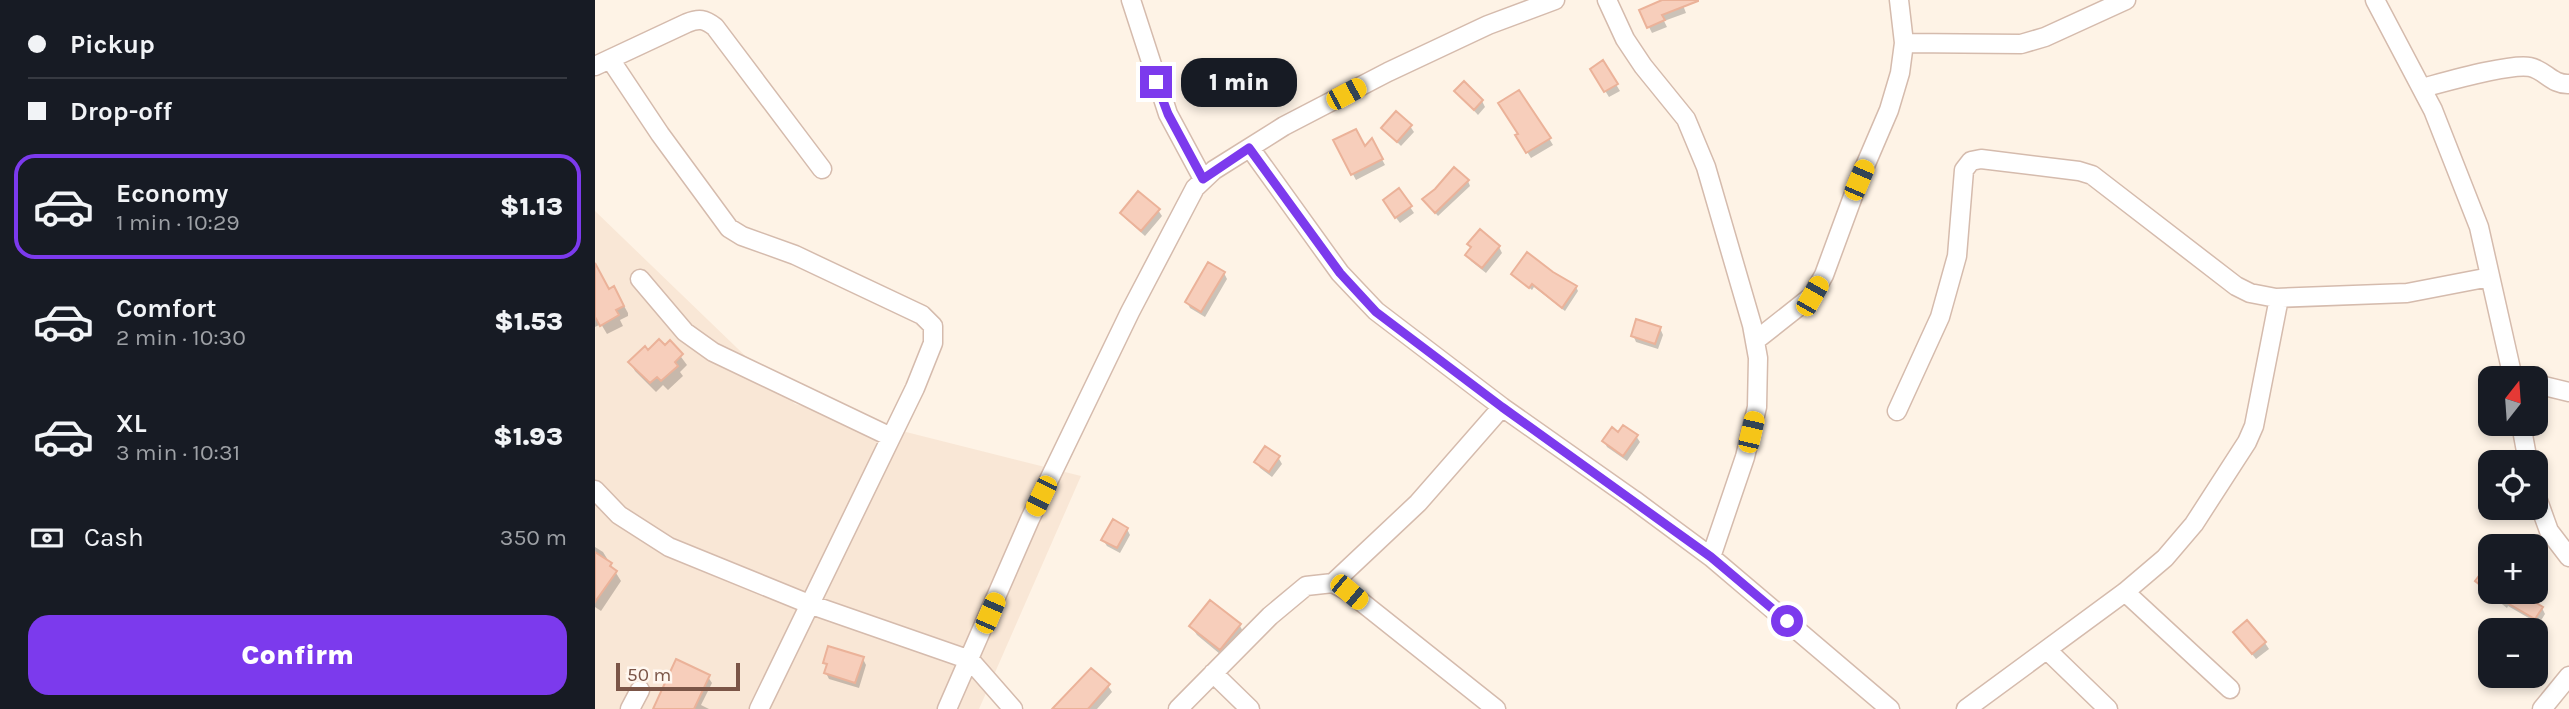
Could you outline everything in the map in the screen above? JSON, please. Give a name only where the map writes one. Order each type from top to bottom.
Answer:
[{"type":"street","points":[[1131,0],[1168,114],[1203,179]]},
{"type":"street","points":[[947,709],[1030,519],[1189,195],[1203,179],[1284,126],[1388,72],[1488,25],[1555,0]]},
{"type":"street","points":[[1607,0],[1625,39],[1686,119],[1706,167],[1755,341],[1758,358],[1756,407],[1745,457],[1711,557]]},
{"type":"street","points":[[1755,341],[1812,296],[1824,275],[1859,180],[1889,110],[1900,73],[1903,43],[1899,0]]},
{"type":"street","points":[[1903,43],[2021,44],[2045,37],[2126,0]]},
{"type":"street","points":[[2375,0],[2433,110],[2479,227],[2510,366]]},
{"type":"street","points":[[759,709],[915,388],[933,343],[933,326],[922,315],[795,255],[742,236],[729,228],[603,62],[687,23],[697,19],[706,20],[715,27],[822,169]]},
{"type":"street","points":[[2422,88],[2517,66],[2537,70],[2555,83],[2569,84]]},
{"type":"street","points":[[1249,148],[1354,289],[1376,312],[1502,407],[1711,557],[1891,709]]},
{"type":"street","points":[[1897,411],[1940,317],[1957,256],[1964,170],[1971,161],[1981,159],[2079,171],[2092,175],[2235,286],[2250,293],[2279,298],[2407,293],[2490,276]]},
{"type":"street","points":[[640,279],[685,332],[704,347],[891,437]]},
{"type":"street","points":[[1966,709],[2125,593],[2178,544],[2247,442],[2254,426],[2279,298]]},
{"type":"street","points":[[2548,387],[2569,392]]},
{"type":"street","points":[[1333,583],[1418,503],[1502,407]]},
{"type":"street","points":[[595,491],[619,515],[669,547],[810,604],[970,660],[1013,709]]},
{"type":"street","points":[[2545,520],[2549,531],[2569,557]]},
{"type":"street","points":[[1178,709],[1270,616],[1306,586],[1333,583],[1349,592],[1496,709]]},
{"type":"street","points":[[2125,593],[2230,689]]},
{"type":"street","points":[[2047,650],[2108,709]]},
{"type":"street","points":[[1213,673],[1250,709]]},
{"type":"street","points":[[2542,709],[2569,676]]},
{"type":"street","points":[[630,709],[640,690]]},
{"type":"shaded area","points":[[595,211],[795,404],[1081,476],[979,709],[595,709]]},
{"type":"building","points":[[1662,0],[1698,1],[1662,15],[1665,20],[1647,28],[1639,10]]},
{"type":"building","points":[[1603,60],[1618,84],[1604,92],[1590,69]]},
{"type":"building","points":[[1464,81],[1483,100],[1474,110],[1454,91]]},
{"type":"building","points":[[1519,90],[1551,138],[1526,153],[1515,135],[1518,134],[1498,103]]},
{"type":"building","points":[[1396,111],[1412,125],[1397,142],[1381,128]]},
{"type":"building","points":[[1356,129],[1365,146],[1372,138],[1383,159],[1351,175],[1333,140]]},
{"type":"building","points":[[1454,167],[1469,180],[1435,213],[1422,199],[1435,189]]},
{"type":"building","points":[[1399,188],[1412,206],[1395,218],[1383,200]]},
{"type":"building","points":[[1138,191],[1160,209],[1141,231],[1120,213]]},
{"type":"building","points":[[1480,229],[1500,246],[1482,268],[1465,255],[1471,247],[1467,244]]},
{"type":"building","points":[[1527,252],[1577,286],[1562,308],[1532,284],[1529,288],[1511,274]]},
{"type":"building","points":[[1208,262],[1225,272],[1201,312],[1185,302]]},
{"type":"building","points":[[595,263],[609,289],[614,286],[624,306],[616,310],[619,315],[600,326],[595,317]]},
{"type":"building","points":[[1636,319],[1661,327],[1655,344],[1631,336]]},
{"type":"building","points":[[659,339],[665,345],[670,340],[683,354],[675,362],[678,366],[661,381],[657,377],[650,383],[628,362],[645,346],[648,350]]},
{"type":"building","points":[[1623,425],[1638,435],[1623,456],[1602,441],[1612,427],[1618,432]]},
{"type":"building","points":[[1265,446],[1280,456],[1269,472],[1254,462]]},
{"type":"building","points":[[1113,519],[1128,528],[1117,548],[1101,540]]},
{"type":"building","points":[[595,552],[612,563],[610,566],[617,571],[595,602]]},
{"type":"building","points":[[1210,600],[1241,624],[1220,650],[1189,626]]},
{"type":"building","points":[[2509,604],[2538,604],[2543,607],[2533,618]]},
{"type":"building","points":[[2247,620],[2266,642],[2252,654],[2233,632]]},
{"type":"building","points":[[828,646],[864,657],[855,683],[824,673],[827,664],[823,663]]},
{"type":"building","points":[[676,659],[710,675],[694,709],[653,709]]},
{"type":"building","points":[[1091,668],[1110,684],[1088,709],[1052,709]]},
{"type":"route","points":[[1156,82],[1168,114],[1203,179],[1249,148],[1340,273],[1376,312],[1502,407],[1711,557],[1787,621]]}]
